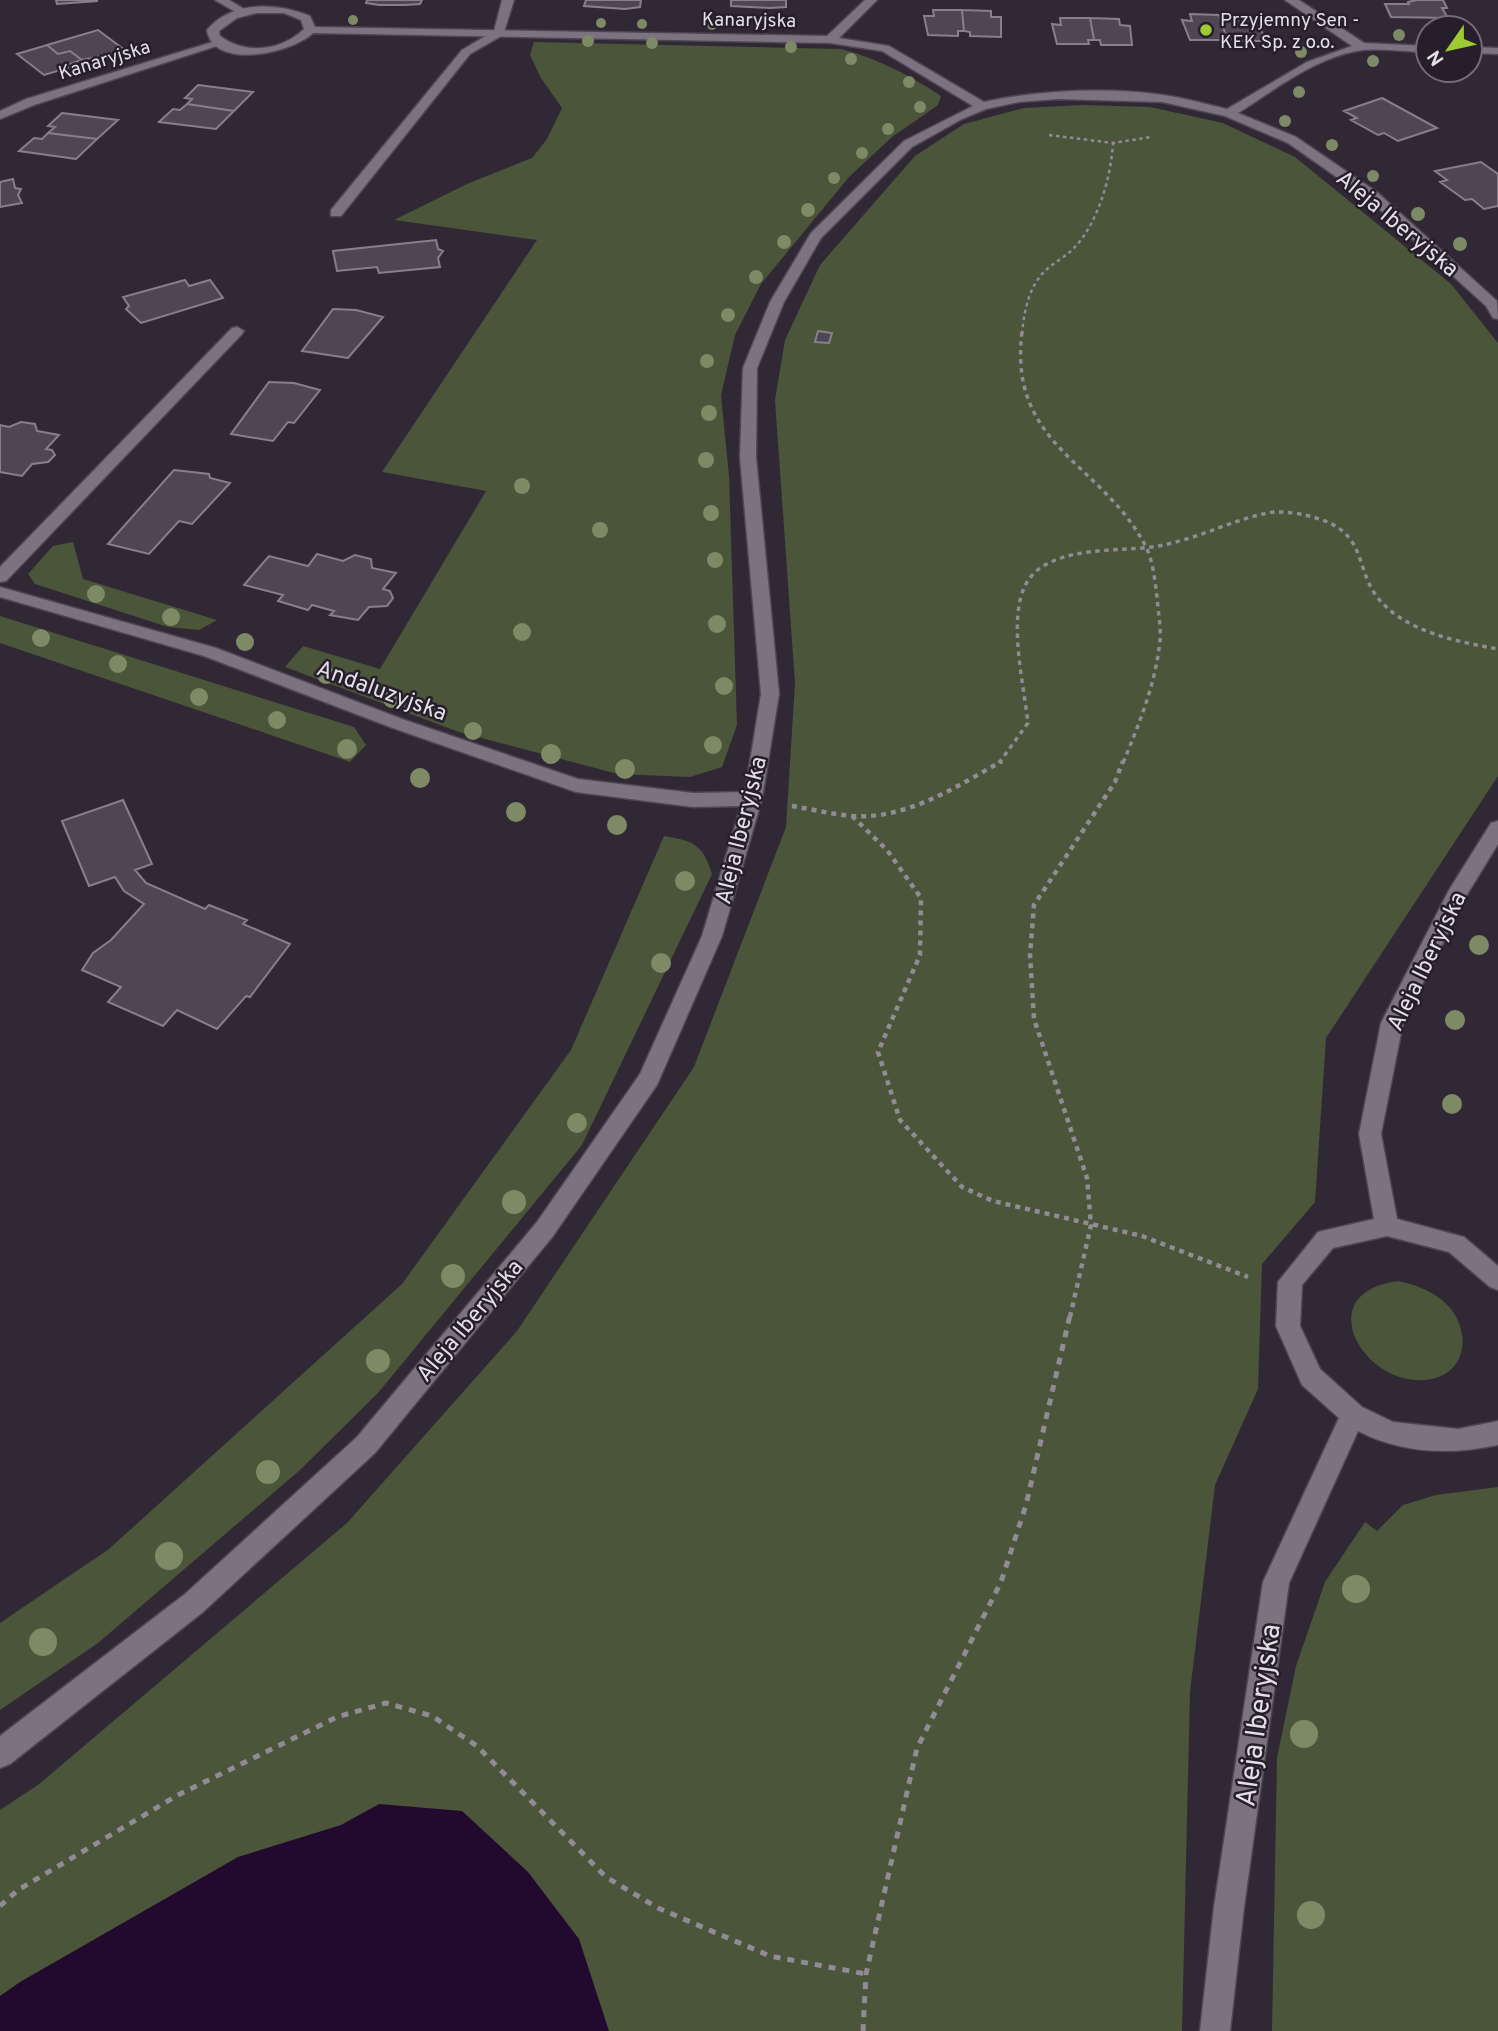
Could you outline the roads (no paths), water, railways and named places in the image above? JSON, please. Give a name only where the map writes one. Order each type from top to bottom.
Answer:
[{"type":"street","points":[[221,0],[243,12]]},
{"type":"street","points":[[335,213],[466,52],[499,33],[508,0]]},
{"type":"street","points":[[830,40],[871,0]]},
{"type":"street","points":[[1291,0],[1362,47]]},
{"type":"street","points":[[220,43],[214,37],[213,30],[229,17],[243,12],[286,10],[306,18],[310,30]]},
{"type":"street","name":"Kanaryjska","points":[[0,115],[30,102],[220,43],[238,49],[262,50],[294,43],[310,30],[830,40],[884,48],[982,106]]},
{"type":"street","points":[[1229,113],[1296,72],[1362,47],[1414,49]]},
{"type":"street","name":"Aleja Iberyjska","points":[[0,1754],[194,1603],[366,1445],[545,1229],[649,1079],[712,936],[753,799],[770,694],[748,457],[750,368],[777,302],[816,236],[908,144],[982,106],[1019,98],[1058,95],[1162,98],[1229,113],[1292,139],[1373,196],[1492,304],[1498,315]]},
{"type":"street","points":[[0,577],[237,331]]},
{"type":"street","name":"Andaluzyjska","points":[[0,593],[210,652],[396,723],[576,785],[693,800],[753,799]]},
{"type":"street","name":"Aleja Iberyjska","points":[[1387,1226],[1370,1134],[1392,1023],[1459,890],[1498,828]]},
{"type":"street","points":[[1498,1280],[1456,1244],[1387,1226],[1326,1239],[1290,1282],[1288,1326],[1311,1377],[1353,1415],[1390,1434],[1458,1441],[1498,1433]]},
{"type":"street","name":"Aleja Iberyjska","points":[[1215,2031],[1229,1907],[1276,1582],[1353,1415]]},
{"type":"place","name":"Przyjemny Sen - KEK Sp. z o.o.","points":[[1206,30]]}]
